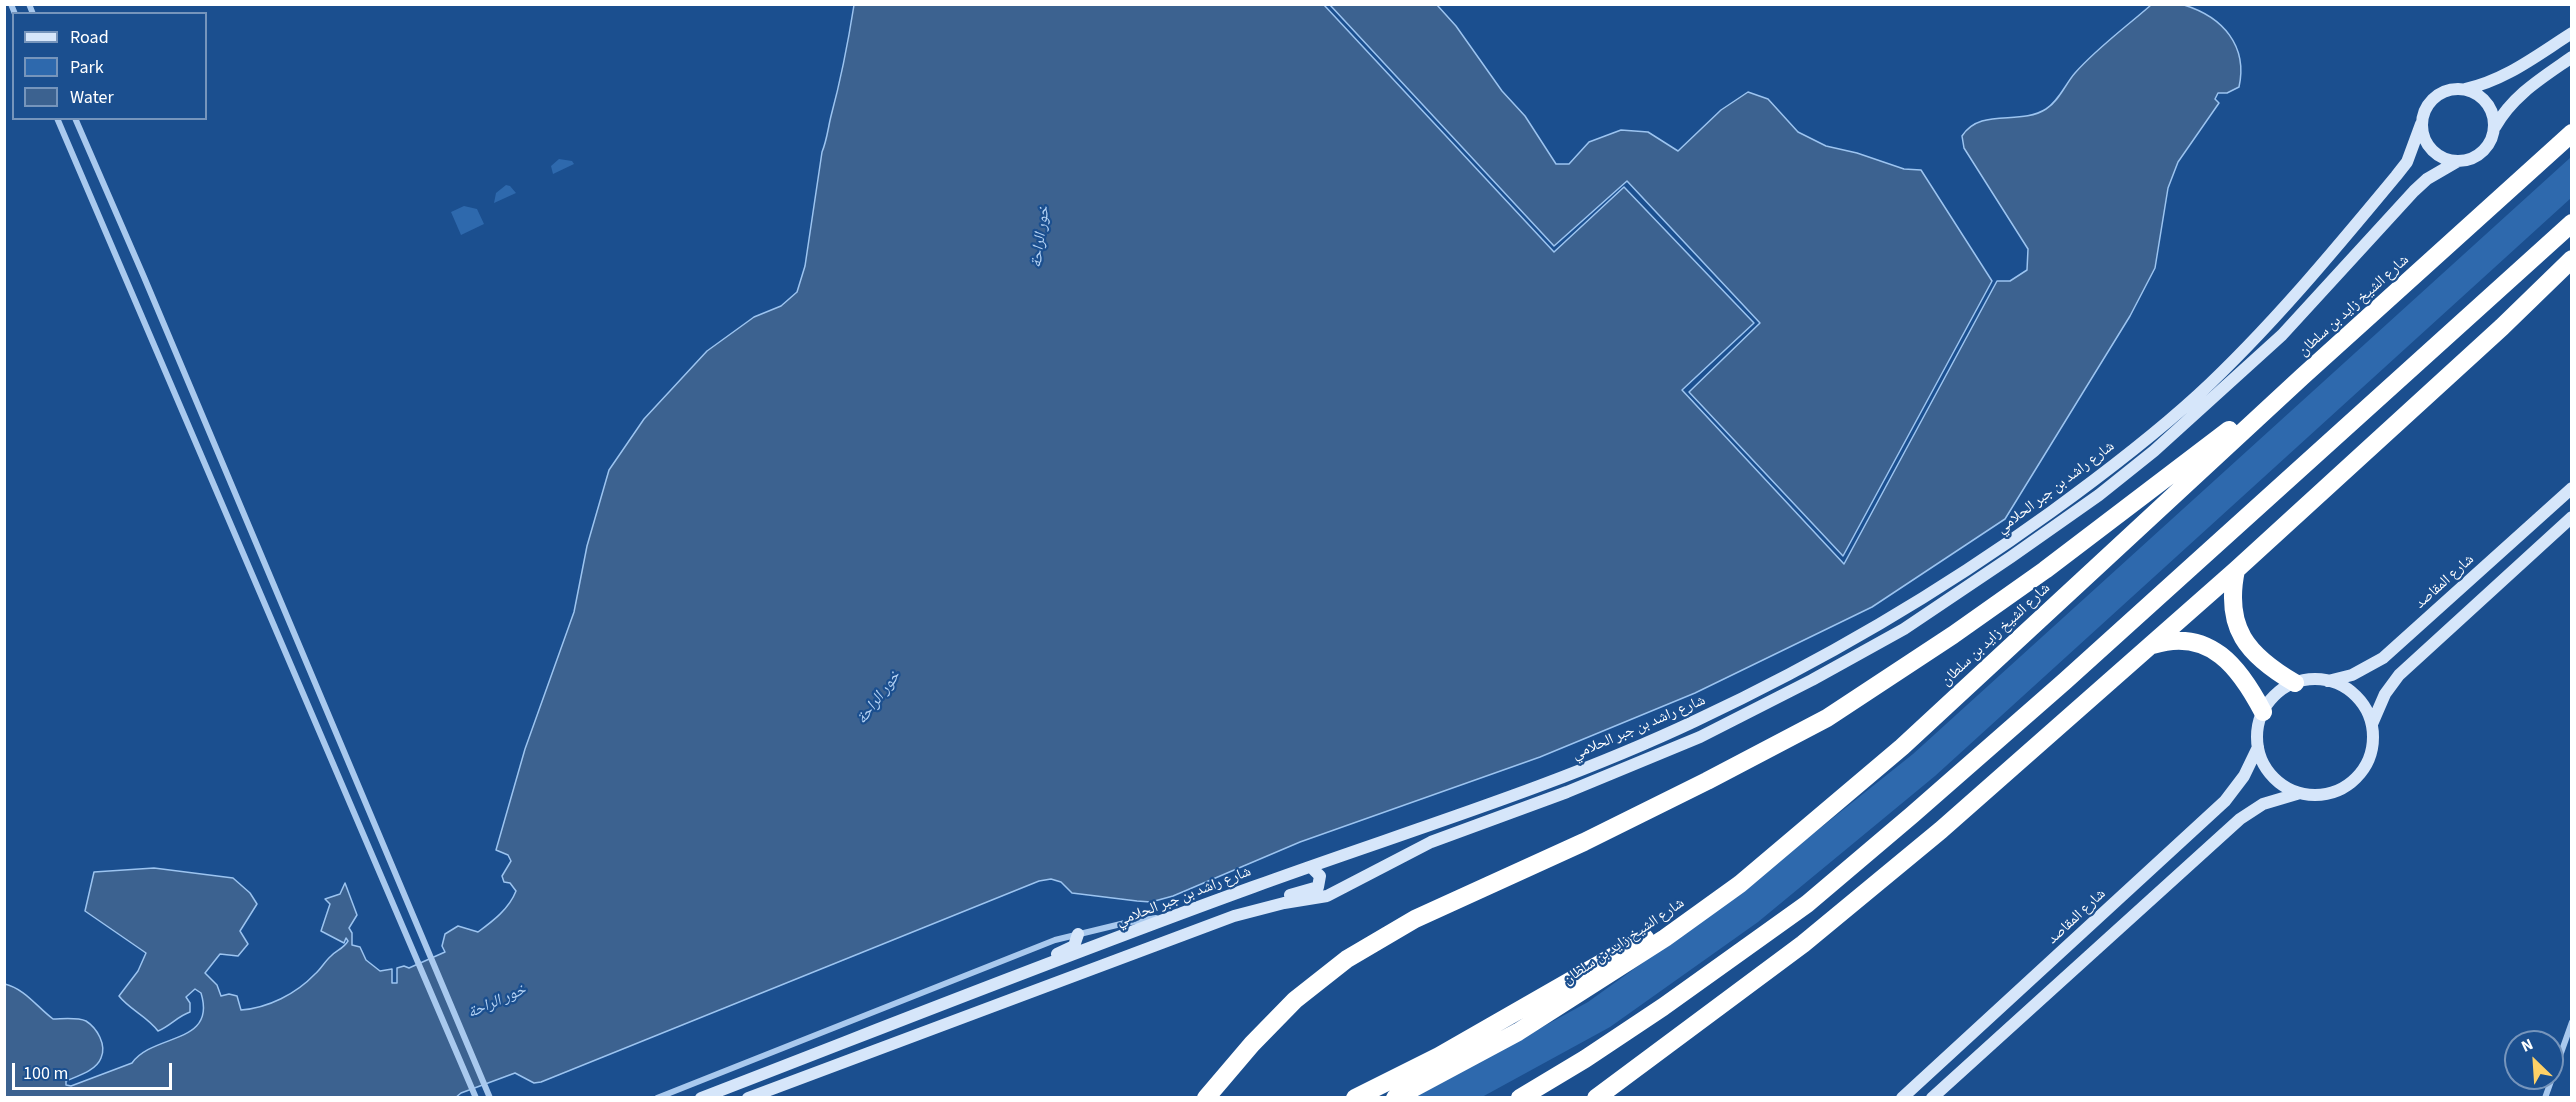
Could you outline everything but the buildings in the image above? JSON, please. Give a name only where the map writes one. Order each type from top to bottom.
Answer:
[{"type":"highway","name":"شارع الشيخ زايد بن سلطان","points":[[1395,1098],[1449,1071],[1527,1027],[1665,938],[1740,884],[1902,747],[2303,376],[2571,133]]},
{"type":"highway","points":[[1520,1098],[1585,1059],[1663,1007],[1807,904],[1912,816],[2047,697],[2571,223]]},
{"type":"highway","points":[[1596,1098],[1777,964],[1868,892],[2236,570],[2502,327],[2571,259]]},
{"type":"highway","points":[[1206,1098],[1252,1044],[1295,1000],[1347,959],[1415,919],[1584,842],[1707,782],[1827,718],[2036,577],[2303,376]]},
{"type":"highway","points":[[2236,570],[2233,592],[2235,614],[2245,641],[2268,668],[2295,683]]},
{"type":"highway","points":[[2151,645],[2173,640],[2206,645],[2240,673],[2263,712]]},
{"type":"highway","points":[[1355,1098],[1449,1051],[1740,884]]},
{"type":"main road","points":[[2465,89],[2486,84],[2506,75],[2571,33]]},
{"type":"main road","points":[[2494,128],[2490,107],[2475,92],[2452,88],[2440,93],[2430,101],[2423,112],[2421,124],[2428,146],[2446,160],[2469,159],[2486,148],[2504,110],[2518,95],[2571,57]]},
{"type":"main road","name":"شارع راشد بن جبر الحلامي","points":[[701,1098],[1180,914],[1559,778],[1693,722],[1841,647],[2003,547],[2088,485],[2197,396],[2318,268],[2396,176],[2407,162],[2421,124]]},
{"type":"main road","name":"شارع راشد بن جبر الحلامي","points":[[748,1098],[1162,942],[1257,910],[1327,896],[1431,842],[1567,792],[1700,737],[1812,680],[1904,629],[2011,558],[2099,495],[2154,451],[2282,335],[2421,185],[2458,161]]},
{"type":"main road","name":"شارع المقاصد","points":[[2328,681],[2352,675],[2383,658],[2571,488]]},
{"type":"main road","points":[[2372,724],[2385,694],[2399,675],[2571,517]]},
{"type":"main road","points":[[2309,680],[2328,681],[2340,685],[2356,696],[2367,712],[2372,724],[2371,753],[2365,767],[2343,788],[2330,793],[2314,795],[2300,793],[2288,788],[2268,771],[2258,747],[2263,712],[2279,692],[2295,683],[2309,680]]},
{"type":"main road","name":"شارع المقاصد","points":[[1902,1098],[2213,812],[2244,776],[2258,747]]},
{"type":"main road","points":[[1932,1098],[2240,819],[2263,804],[2300,793]]},
{"type":"main road","points":[[1257,910],[1267,901],[1318,887],[1320,876],[1311,867]]},
{"type":"main road","points":[[1023,975],[1037,963],[1074,946],[1078,934]]},
{"type":"street","points":[[58,120],[476,1098]]},
{"type":"street","points":[[76,120],[490,1098]]},
{"type":"street","points":[[657,1098],[1055,940],[1125,923],[1180,914]]},
{"type":"street","points":[[2546,1098],[2571,1022]]},
{"type":"green space","points":[[2571,157],[2571,198],[1935,776],[1758,922],[1610,1027],[1482,1097],[1413,1098],[1588,1002],[1730,900],[1913,754]]},
{"type":"green space","points":[[559,159],[572,161],[574,164],[553,174],[551,166]]},
{"type":"green space","points":[[506,185],[516,193],[494,203],[496,193]]},
{"type":"green space","points":[[464,206],[477,209],[484,224],[461,235],[451,212]]},
{"type":"water","name":"خور الراحة","points":[[2180,4],[2198,10],[2221,25],[2236,46],[2241,72],[2239,87],[2227,93],[2218,93],[2215,99],[2219,103],[2178,162],[2168,188],[2155,268],[2130,316],[2005,519],[1872,607],[1695,693],[1540,757],[1300,842],[1173,896],[1151,902],[1137,901],[1072,893],[1061,882],[1051,879],[1039,881],[541,1082],[534,1083],[515,1073],[461,1093],[455,1098],[5,1098],[5,984],[25,994],[53,1019],[86,1021],[97,1032],[103,1048],[99,1063],[91,1070],[66,1081],[66,1085],[71,1086],[132,1063],[154,1047],[192,1030],[200,1022],[203,1010],[201,993],[195,989],[186,997],[190,1003],[190,1012],[158,1031],[119,996],[138,971],[146,953],[85,911],[94,872],[154,868],[233,878],[250,893],[257,904],[240,931],[248,944],[238,956],[220,954],[205,973],[217,985],[221,996],[229,994],[237,996],[241,1010],[271,1003],[290,994],[346,944],[348,941],[346,938],[344,943],[321,931],[330,904],[325,899],[340,894],[345,883],[357,915],[349,928],[352,933],[352,945],[360,947],[366,960],[380,971],[392,969],[392,983],[397,983],[397,968],[404,966],[409,968],[445,952],[442,946],[445,934],[458,926],[478,932],[505,909],[516,891],[510,883],[504,882],[502,876],[511,861],[508,855],[496,850],[525,749],[574,612],[587,546],[609,470],[644,419],[707,351],[754,317],[781,306],[797,292],[805,266],[822,152],[841,75],[854,5],[1324,5],[1554,252],[1624,187],[1754,323],[1682,390],[1844,564],[1997,281],[2010,281],[2027,270],[2028,249],[1964,148],[1962,136],[1970,127],[1979,122],[2036,114],[2046,109],[2055,101],[2072,77],[2102,46],[2151,5]]},
{"type":"water","points":[[1330,5],[1437,5],[1456,26],[1502,91],[1525,116],[1556,164],[1569,164],[1589,142],[1621,130],[1648,132],[1678,151],[1721,110],[1748,92],[1768,99],[1798,132],[1826,146],[1857,153],[1904,169],[1921,170],[1992,281],[1843,556],[1689,392],[1760,323],[1627,181],[1554,246]]}]
